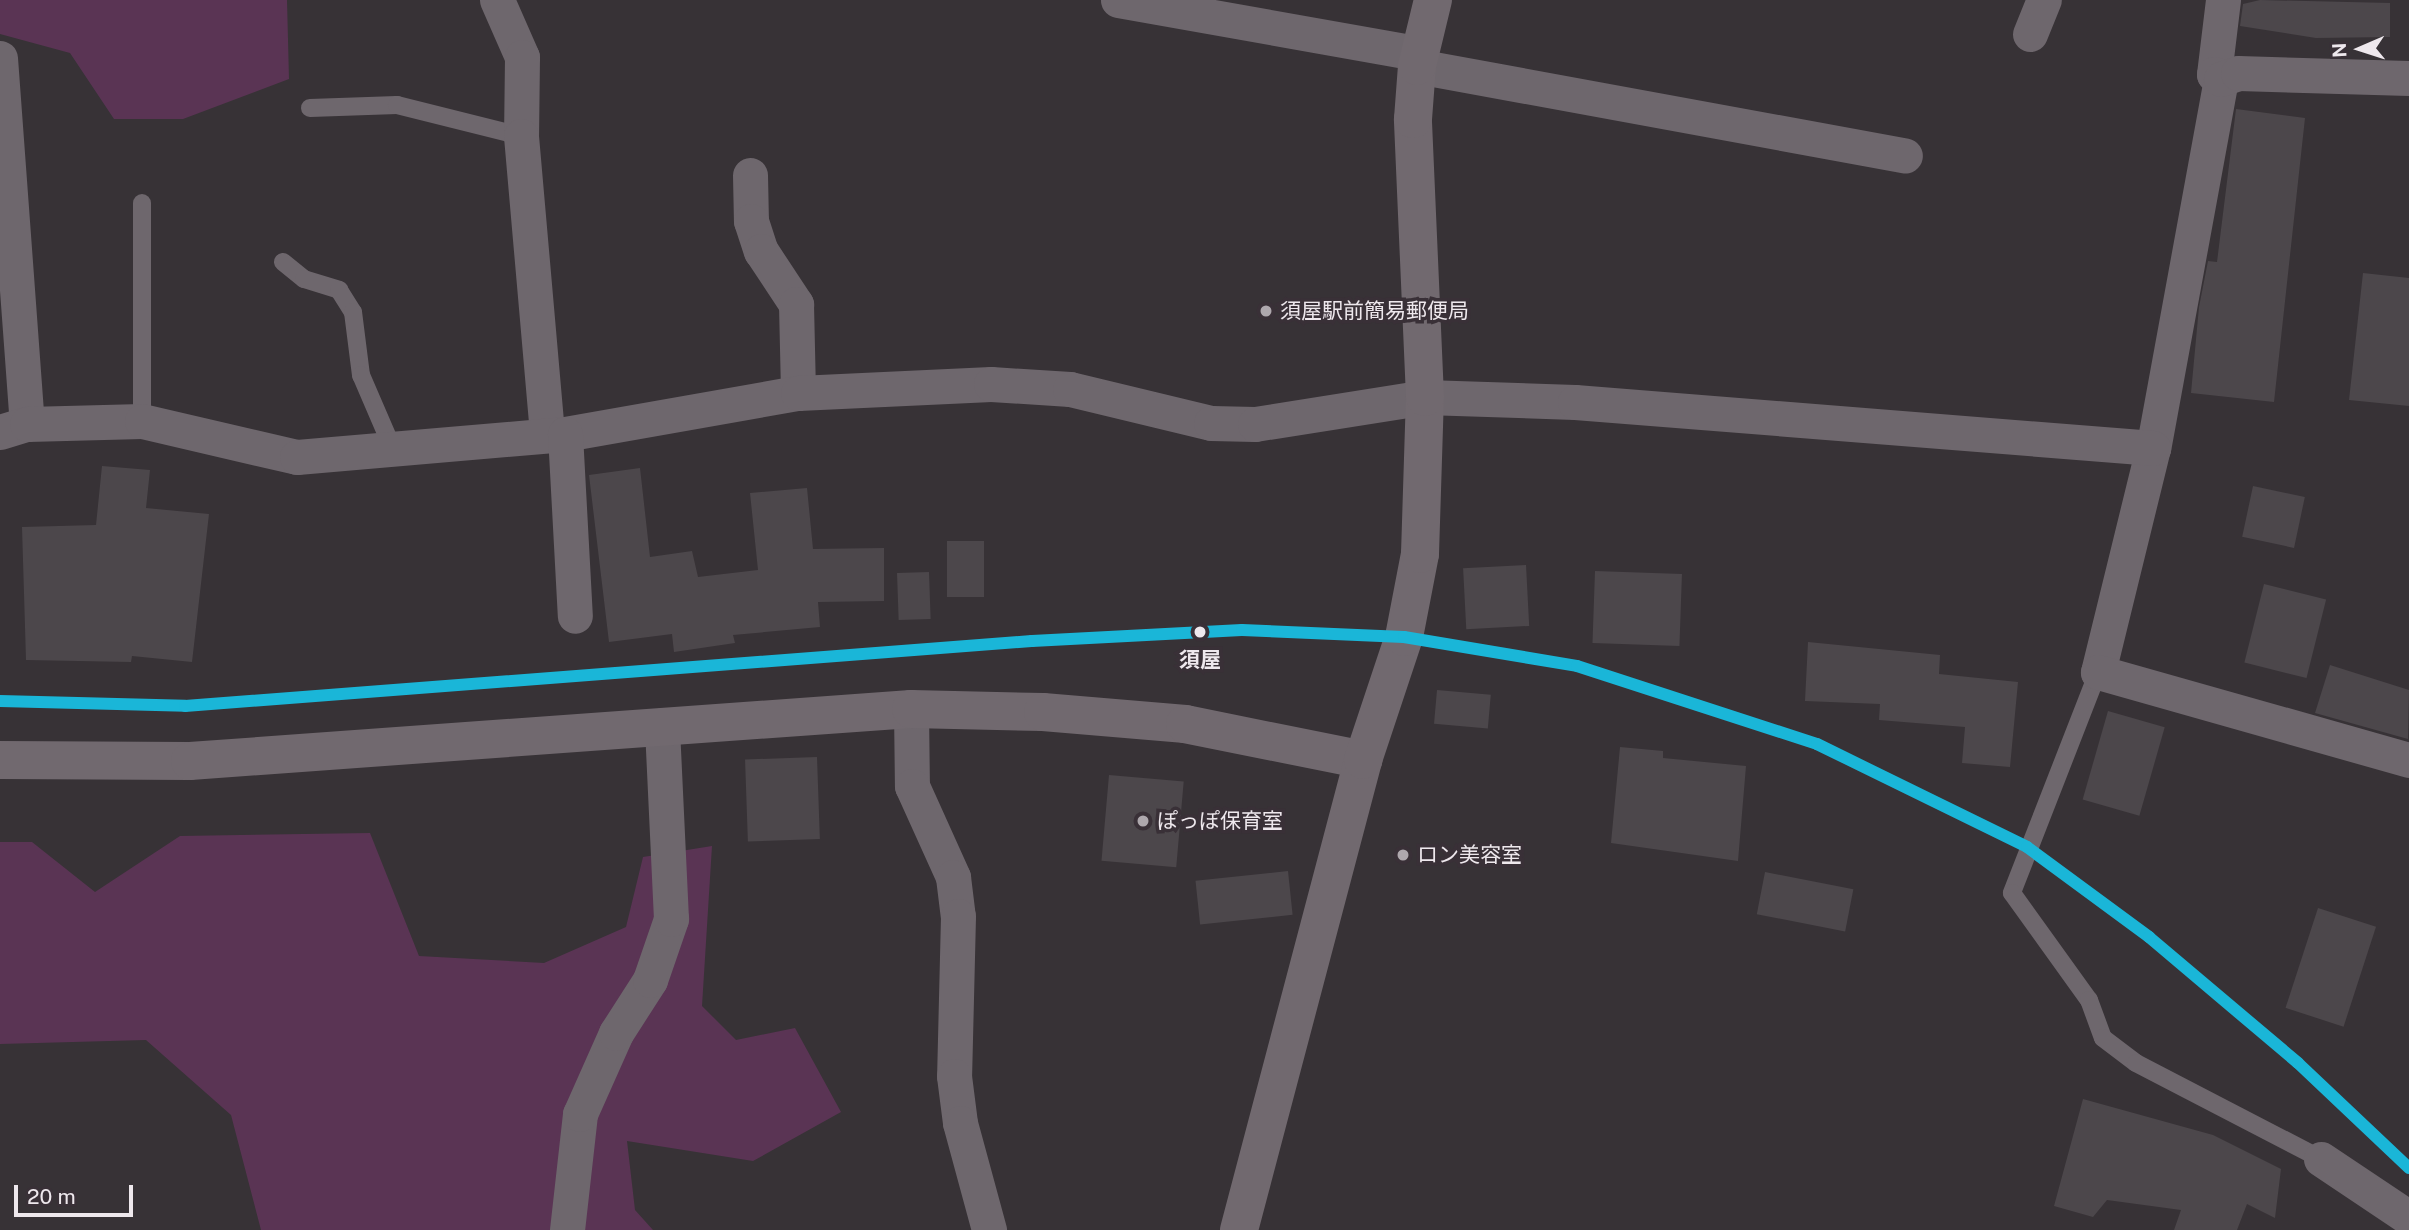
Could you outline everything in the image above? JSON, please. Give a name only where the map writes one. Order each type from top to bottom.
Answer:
[{"type":"street","points":[[497,0],[522,57],[521,136],[575,616]]},
{"type":"street","points":[[1118,0],[1905,156]]},
{"type":"street","points":[[1239,1230],[1363,760],[1404,637],[1420,554],[1425,397],[1413,120],[1418,60],[1433,0]]},
{"type":"street","points":[[2030,34],[2045,0]]},
{"type":"street","points":[[2221,79],[2214,74],[2223,0]]},
{"type":"street","points":[[0,58],[14,428],[142,421],[297,457],[556,434],[798,393],[991,384],[1070,389],[1211,423],[1244,424],[1425,397],[1575,402],[2152,448]]},
{"type":"street","points":[[2221,79],[2238,74],[2409,78]]},
{"type":"street","points":[[2221,79],[2152,448],[2098,672],[2409,760]]},
{"type":"street","points":[[750,175],[751,221],[761,251],[796,304],[798,393]]},
{"type":"street","points":[[0,761],[190,761],[911,709],[1042,712],[1185,724],[1363,760]]},
{"type":"street","points":[[911,709],[912,786],[953,877],[958,916],[954,1076],[960,1123],[989,1230]]},
{"type":"street","points":[[567,1230],[580,1114],[616,1032],[650,980],[671,919],[662,725]]},
{"type":"street","points":[[2321,1159],[2409,1218]]},
{"type":"lane","points":[[310,108],[397,105],[521,136]]},
{"type":"lane","points":[[142,203],[142,421]]},
{"type":"lane","points":[[282,262],[304,279],[338,290],[353,312],[361,375],[392,447]]},
{"type":"lane","points":[[2098,672],[2012,893],[2089,1000],[2103,1038],[2136,1063],[2321,1159]]},
{"type":"shaded area","points":[[0,0],[287,0],[289,79],[183,119],[114,119],[70,53],[0,34]]},
{"type":"shaded area","points":[[370,833],[419,956],[544,963],[626,927],[643,857],[712,846],[702,1006],[736,1040],[795,1028],[841,1112],[753,1161],[627,1141],[635,1210],[653,1230],[261,1230],[231,1115],[146,1040],[0,1044],[0,842],[32,842],[95,892],[180,836]]},
{"type":"building","points":[[2260,0],[2390,3],[2390,37],[2316,38],[2240,26],[2243,4]]},
{"type":"building","points":[[2236,109],[2305,118],[2274,402],[2191,393],[2199,307],[2208,261],[2217,262]]},
{"type":"building","points":[[2363,273],[2409,278],[2409,406],[2349,400]]},
{"type":"building","points":[[102,466],[150,470],[146,508],[209,514],[192,662],[132,656],[131,662],[26,660],[22,527],[96,525]]},
{"type":"building","points":[[640,468],[650,557],[692,551],[698,577],[758,570],[750,493],[807,488],[813,549],[884,548],[884,601],[818,602],[820,627],[733,635],[735,643],[674,652],[672,634],[609,642],[589,475]]},
{"type":"building","points":[[2253,486],[2305,497],[2294,548],[2242,537]]},
{"type":"building","points":[[947,541],[984,541],[984,597],[947,597]]},
{"type":"building","points":[[1526,565],[1529,626],[1466,629],[1463,568]]},
{"type":"building","points":[[1595,571],[1682,574],[1679,646],[1592,643]]},
{"type":"building","points":[[929,572],[931,619],[899,620],[897,573]]},
{"type":"building","points":[[2264,584],[2326,599],[2307,678],[2244,663]]},
{"type":"building","points":[[1808,642],[1940,655],[1939,674],[2018,682],[2010,767],[1962,763],[1965,727],[1879,720],[1880,704],[1805,701]]},
{"type":"building","points":[[2330,665],[2409,690],[2408,739],[2315,713]]},
{"type":"building","points":[[1437,690],[1491,695],[1488,729],[1434,724]]},
{"type":"building","points":[[2108,711],[2165,727],[2139,816],[2083,799]]},
{"type":"building","points":[[1620,747],[1663,751],[1663,758],[1746,766],[1738,861],[1611,843]]},
{"type":"building","points":[[817,757],[820,839],[748,841],[745,760]]},
{"type":"building","name":"ぽっぽ保育室","points":[[1109,775],[1184,782],[1176,867],[1102,861]]},
{"type":"building","points":[[1288,871],[1293,915],[1200,924],[1196,881]]},
{"type":"building","points":[[1765,872],[1853,889],[1845,931],[1757,914]]},
{"type":"building","points":[[2318,908],[2376,927],[2344,1027],[2286,1008]]},
{"type":"building","points":[[2083,1099],[2213,1135],[2281,1169],[2275,1218],[2247,1204],[2237,1230],[2174,1230],[2181,1210],[2107,1200],[2093,1217],[2054,1206]]},
{"type":"transit line","points":[[0,701],[185,706],[1032,641],[1242,630],[1404,637],[1577,666],[1817,744],[2027,847],[2149,937],[2298,1063],[2409,1168]]},
{"type":"place","name":"須屋駅前簡易郵便局","points":[[1266,311]]},
{"type":"place","name":"須屋","points":[[1200,632]]},
{"type":"place","name":"ぽっぽ保育室","points":[[1143,821]]},
{"type":"place","name":"ロン美容室","points":[[1403,855]]}]
